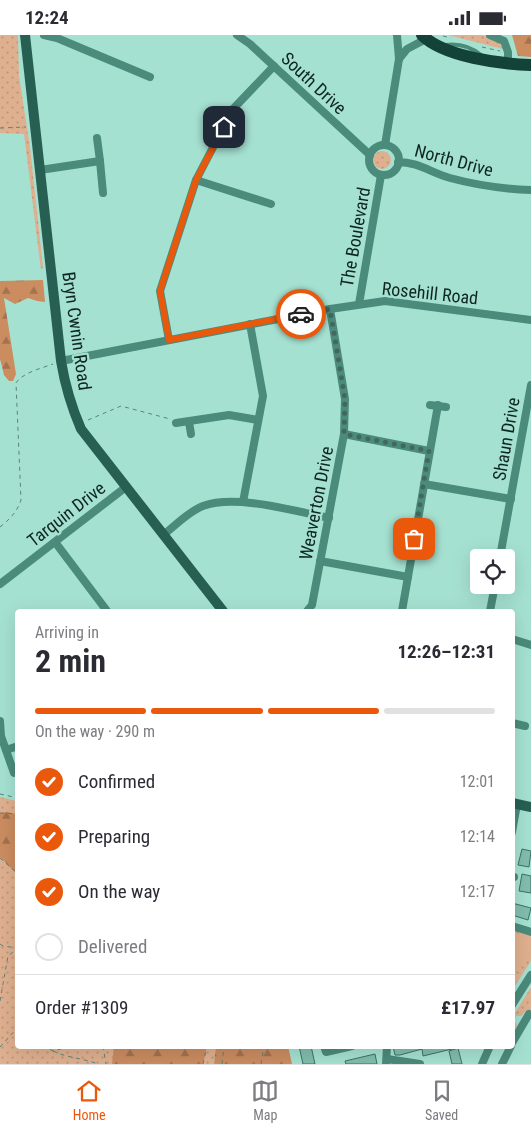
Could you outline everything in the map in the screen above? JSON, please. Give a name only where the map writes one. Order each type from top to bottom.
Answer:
[{"type":"main road","points":[[424,37],[468,56],[508,64],[531,65]]},
{"type":"street","name":"Bryn Cwnin Road","points":[[25,35],[58,362],[66,391],[79,424],[221,609]]},
{"type":"street","points":[[44,35],[57,37],[150,77]]},
{"type":"street","name":"South Drive","points":[[237,35],[250,44],[370,155]]},
{"type":"street","points":[[385,145],[399,59],[397,35]]},
{"type":"street","points":[[490,35],[504,41],[508,52],[508,64]]},
{"type":"street","points":[[399,59],[407,49],[424,37]]},
{"type":"street","points":[[169,340],[160,291],[196,180],[233,109],[274,66]]},
{"type":"street","points":[[97,138],[103,193]]},
{"type":"street","points":[[370,155],[376,147],[385,145],[394,149],[398,162]]},
{"type":"street","name":"The Boulevard","points":[[370,155],[369,160],[372,170],[381,175],[395,170],[398,162]]},
{"type":"street","points":[[40,170],[100,161]]},
{"type":"street","name":"North Drive","points":[[398,162],[411,162],[448,177],[483,186],[531,190]]},
{"type":"street","name":"The Boulevard","points":[[359,304],[381,175]]},
{"type":"street","points":[[196,180],[271,204]]},
{"type":"street","name":"Rosehill Road","points":[[58,362],[330,309],[385,301],[531,320]]},
{"type":"street","name":"Weaverton Drive","points":[[309,609],[312,605],[344,434],[345,399],[330,309]]},
{"type":"street","points":[[243,502],[263,396],[250,324]]},
{"type":"street","name":"Shaun Drive","points":[[502,549],[531,385]]},
{"type":"street","points":[[402,609],[438,406]]},
{"type":"street","points":[[176,423],[229,415],[258,420]]},
{"type":"street","points":[[189,422],[191,434]]},
{"type":"street","points":[[344,434],[429,451]]},
{"type":"street","name":"Shaun Drive","points":[[424,483],[511,499]]},
{"type":"street","name":"Tarquin Drive","points":[[0,583],[126,487]]},
{"type":"street","points":[[163,535],[192,512],[203,506],[225,501],[243,502],[329,518]]},
{"type":"street","points":[[55,542],[105,609]]},
{"type":"street","points":[[320,561],[408,577]]},
{"type":"street","points":[[490,609],[493,594]]},
{"type":"street","points":[[515,640],[531,645]]},
{"type":"street","points":[[0,721],[1,736],[14,773]]},
{"type":"street","points":[[515,724],[526,726]]},
{"type":"street","points":[[6,750],[15,747]]},
{"type":"street","points":[[515,803],[531,807]]},
{"type":"street","points":[[515,927],[531,932]]},
{"type":"street","points":[[515,1000],[531,975]]},
{"type":"street","points":[[515,1035],[520,1021],[529,1013]]},
{"type":"street","points":[[325,1049],[326,1052],[339,1049]]},
{"type":"street","points":[[385,1049],[387,1062],[420,1064]]},
{"type":"street","points":[[482,1064],[487,1049]]},
{"type":"street","points":[[502,1064],[509,1049]]},
{"type":"path","points":[[0,128],[29,127]]},
{"type":"path","points":[[0,527],[13,516],[21,500],[16,383],[18,379],[58,362]]},
{"type":"path","points":[[79,424],[121,406],[173,420],[176,423]]},
{"type":"path","points":[[0,794],[15,797]]},
{"type":"path","points":[[0,813],[15,815]]},
{"type":"path","points":[[0,857],[15,872]]},
{"type":"path","points":[[0,944],[3,947],[15,948]]},
{"type":"path","points":[[0,1001],[8,956],[15,950]]},
{"type":"path","points":[[0,1047],[15,1030]]},
{"type":"path","points":[[49,1049],[67,1057],[74,1057],[98,1064]]},
{"type":"path","points":[[53,1051],[61,1049]]},
{"type":"path","points":[[103,1049],[106,1064]]},
{"type":"path","points":[[203,1064],[206,1049]]},
{"type":"path","points":[[222,1064],[224,1049]]},
{"type":"path","points":[[261,1064],[264,1049]]},
{"type":"shaded area","points":[[0,35],[18,35],[19,76],[30,147],[43,267],[41,270],[24,134],[0,133]]},
{"type":"shaded area","points":[[448,35],[482,35],[499,41],[503,49]]},
{"type":"shaded area","points":[[378,151],[386,151],[391,156],[389,167],[378,169],[373,164],[373,156]]},
{"type":"shaded area","points":[[0,797],[15,801],[15,1049],[216,1049],[214,1064],[0,1064]]},
{"type":"shaded area","points":[[515,931],[531,936],[531,961],[515,986]]},
{"type":"shaded area","points":[[516,933],[531,941],[531,948],[520,969],[515,966]]},
{"type":"shaded area","points":[[531,987],[531,1011],[527,1010],[521,1016],[516,1016],[515,1018],[515,1013]]},
{"type":"green space","points":[[512,35],[531,35],[531,57],[518,56]]},
{"type":"green space","points":[[43,280],[45,302],[28,298],[15,304],[4,298],[16,374],[13,381],[9,381],[4,375],[0,359],[0,281]]},
{"type":"green space","points":[[0,813],[15,814],[15,872],[0,857]]},
{"type":"green space","points":[[114,1049],[206,1049],[203,1064],[112,1064]]},
{"type":"green space","points":[[216,1049],[289,1049],[292,1064],[214,1064]]},
{"type":"building","points":[[522,849],[531,851],[529,867],[518,865]]},
{"type":"building","points":[[522,874],[531,876],[531,893],[519,891]]},
{"type":"building","points":[[515,904],[531,908],[528,920],[515,916]]},
{"type":"building","points":[[300,1049],[312,1049],[315,1064],[303,1064]]},
{"type":"building","points":[[394,1049],[422,1049],[400,1055],[395,1055]]},
{"type":"building","points":[[422,1049],[452,1049],[423,1056]]},
{"type":"building","points":[[458,1049],[462,1064],[452,1064],[449,1051]]},
{"type":"building","points":[[375,1054],[377,1064],[346,1064],[345,1061]]},
{"type":"way so far","points":[[301,314],[330,309],[345,399],[344,434],[429,451],[414,539]]},
{"type":"route","points":[[224,127],[196,180],[160,291],[169,340],[301,314]]}]
